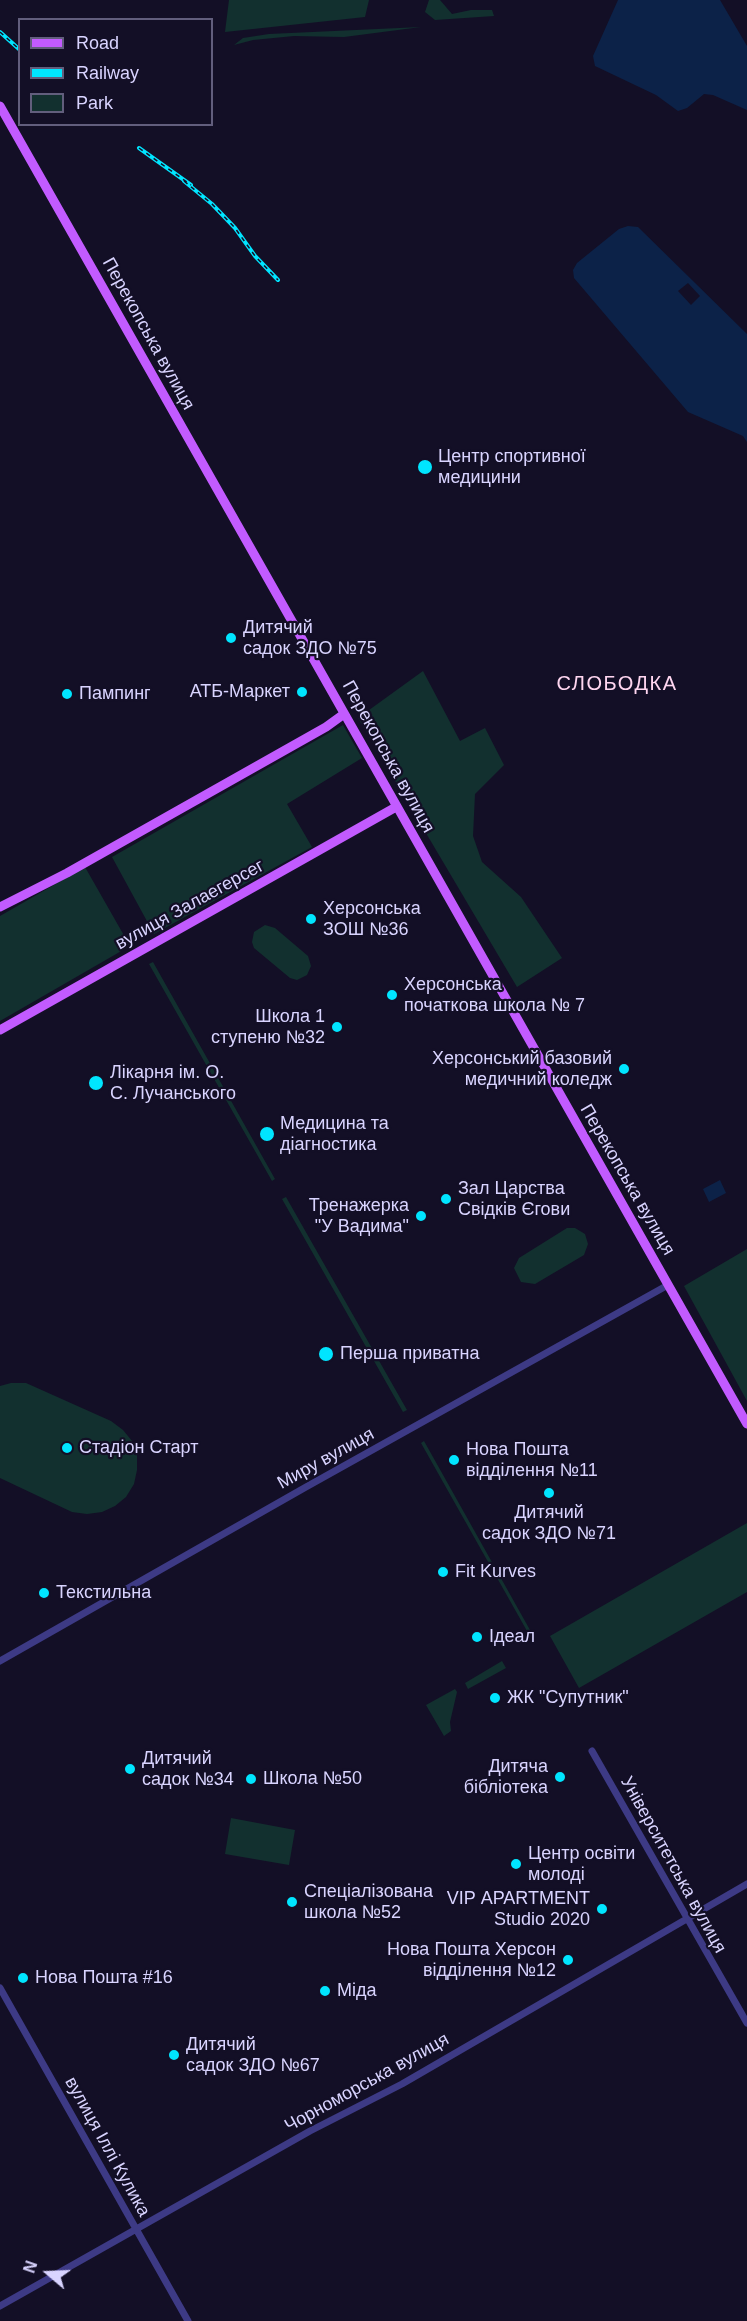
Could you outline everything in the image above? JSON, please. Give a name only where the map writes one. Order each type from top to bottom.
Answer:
[{"type":"main road","name":"Перекопська вулиця","points":[[0,106],[747,1424]]},
{"type":"main road","points":[[0,907],[67,873],[326,727],[344,714]]},
{"type":"main road","name":"вулиця Залаегерсег","points":[[0,1030],[396,807]]},
{"type":"street","name":"Миру вулиця","points":[[0,1661],[668,1285]]},
{"type":"street","name":"Університетська вулиця","points":[[592,1751],[747,2023]]},
{"type":"street","name":"Чорноморська вулиця","points":[[0,2306],[310,2131],[393,2089],[747,1884]]},
{"type":"street","name":"вулиця Іллі Кулика","points":[[0,1988],[188,2321]]},
{"type":"green space","points":[[229,0],[369,0],[365,17],[225,32]]},
{"type":"green space","points":[[429,0],[440,0],[452,14],[471,10],[492,10],[494,16],[435,20],[425,12]]},
{"type":"green space","points":[[421,27],[344,37],[294,36],[253,40],[234,45],[243,38],[269,34]]},
{"type":"green space","points":[[423,671],[460,741],[485,728],[504,765],[475,794],[473,836],[482,862],[521,897],[562,958],[517,987],[358,718]]},
{"type":"green space","points":[[343,725],[362,758],[287,804],[312,847],[154,934],[112,857]]},
{"type":"green space","points":[[85,867],[130,946],[0,1021],[0,916]]},
{"type":"green space","points":[[265,925],[275,928],[308,956],[311,966],[307,975],[297,980],[290,978],[254,948],[252,942],[254,932]]},
{"type":"green space","points":[[153,962],[275,1179],[272,1181],[149,964]]},
{"type":"green space","points":[[286,1197],[407,1410],[403,1412],[282,1199]]},
{"type":"green space","points":[[567,1228],[575,1228],[585,1234],[588,1244],[584,1255],[535,1284],[521,1282],[514,1268],[519,1258]]},
{"type":"green space","points":[[747,1249],[747,1401],[684,1286]]},
{"type":"green space","name":"Стадіон Старт","points":[[26,1383],[111,1421],[123,1430],[132,1441],[137,1455],[134,1484],[126,1497],[115,1506],[102,1512],[87,1514],[72,1512],[0,1478],[0,1386]]},
{"type":"green space","points":[[424,1441],[530,1630],[527,1631],[421,1443]]},
{"type":"green space","points":[[747,1523],[747,1592],[579,1688],[550,1636]]},
{"type":"green space","points":[[502,1661],[506,1668],[468,1689],[465,1683]]},
{"type":"green space","points":[[455,1689],[457,1692],[450,1722],[451,1731],[444,1736],[426,1705]]},
{"type":"green space","points":[[231,1818],[295,1830],[289,1865],[225,1854]]},
{"type":"water","points":[[618,0],[720,0],[747,46],[747,110],[713,95],[704,94],[687,108],[678,111],[656,95],[595,66],[593,56]]},
{"type":"water","points":[[628,226],[638,227],[747,334],[747,442],[743,436],[688,412],[574,278],[573,270],[577,263],[619,229]]},
{"type":"water","points":[[720,1180],[726,1193],[709,1202],[703,1189]]},
{"type":"pier","points":[[688,283],[700,296],[691,305],[678,291]]},
{"type":"railway","points":[[0,32],[18,48]]},
{"type":"railway","points":[[139,148],[191,185]]},
{"type":"railway","points":[[184,181],[212,204],[235,228],[255,256],[278,280]]},
{"type":"place","name":"Центр спортивної медицини","points":[[425,467]]},
{"type":"place","name":"Дитячий садок ЗДО №75","points":[[231,638]]},
{"type":"place","name":"АТБ-Маркет","points":[[302,692]]},
{"type":"place","name":"Пампинг","points":[[67,694]]},
{"type":"place","name":"Херсонська ЗОШ №36","points":[[311,919]]},
{"type":"place","name":"Херсонська початкова школа № 7","points":[[392,995]]},
{"type":"place","name":"Школа 1 ступеню №32","points":[[337,1027]]},
{"type":"place","name":"Херсонський базовий медичний коледж","points":[[624,1069]]},
{"type":"place","name":"Лікарня ім. О. С. Лучанського","points":[[96,1083]]},
{"type":"place","name":"Медицина та діагностика","points":[[267,1134]]},
{"type":"place","name":"Зал Царства Свідків Єгови","points":[[446,1199]]},
{"type":"place","name":"Тренажерка \"У Вадима\"","points":[[421,1216]]},
{"type":"place","name":"Перша приватна","points":[[326,1354]]},
{"type":"place","name":"Стадіон Старт","points":[[67,1448]]},
{"type":"place","name":"Нова Пошта відділення №11","points":[[454,1460]]},
{"type":"place","name":"Дитячий садок ЗДО №71","points":[[549,1493]]},
{"type":"place","name":"Fit Kurves","points":[[443,1572]]},
{"type":"place","name":"Текстильна","points":[[44,1593]]},
{"type":"place","name":"Ідеал","points":[[477,1637]]},
{"type":"place","name":"ЖК \"Супутник\"","points":[[495,1698]]},
{"type":"place","name":"Дитячий садок №34","points":[[130,1769]]},
{"type":"place","name":"Дитяча бібліотека","points":[[560,1777]]},
{"type":"place","name":"Школа №50","points":[[251,1779]]},
{"type":"place","name":"Центр освіти молоді","points":[[516,1864]]},
{"type":"place","name":"Спеціалізована школа №52","points":[[292,1902]]},
{"type":"place","name":"VIP APARTMENT Studio 2020","points":[[602,1909]]},
{"type":"place","name":"Нова Пошта Херсон відділення №12","points":[[568,1960]]},
{"type":"place","name":"Нова Пошта #16","points":[[23,1978]]},
{"type":"place","name":"Міда","points":[[325,1991]]},
{"type":"place","name":"Дитячий садок ЗДО №67","points":[[174,2055]]},
{"type":"district","name":"СЛОБОДКА","points":[[617,684]]}]
